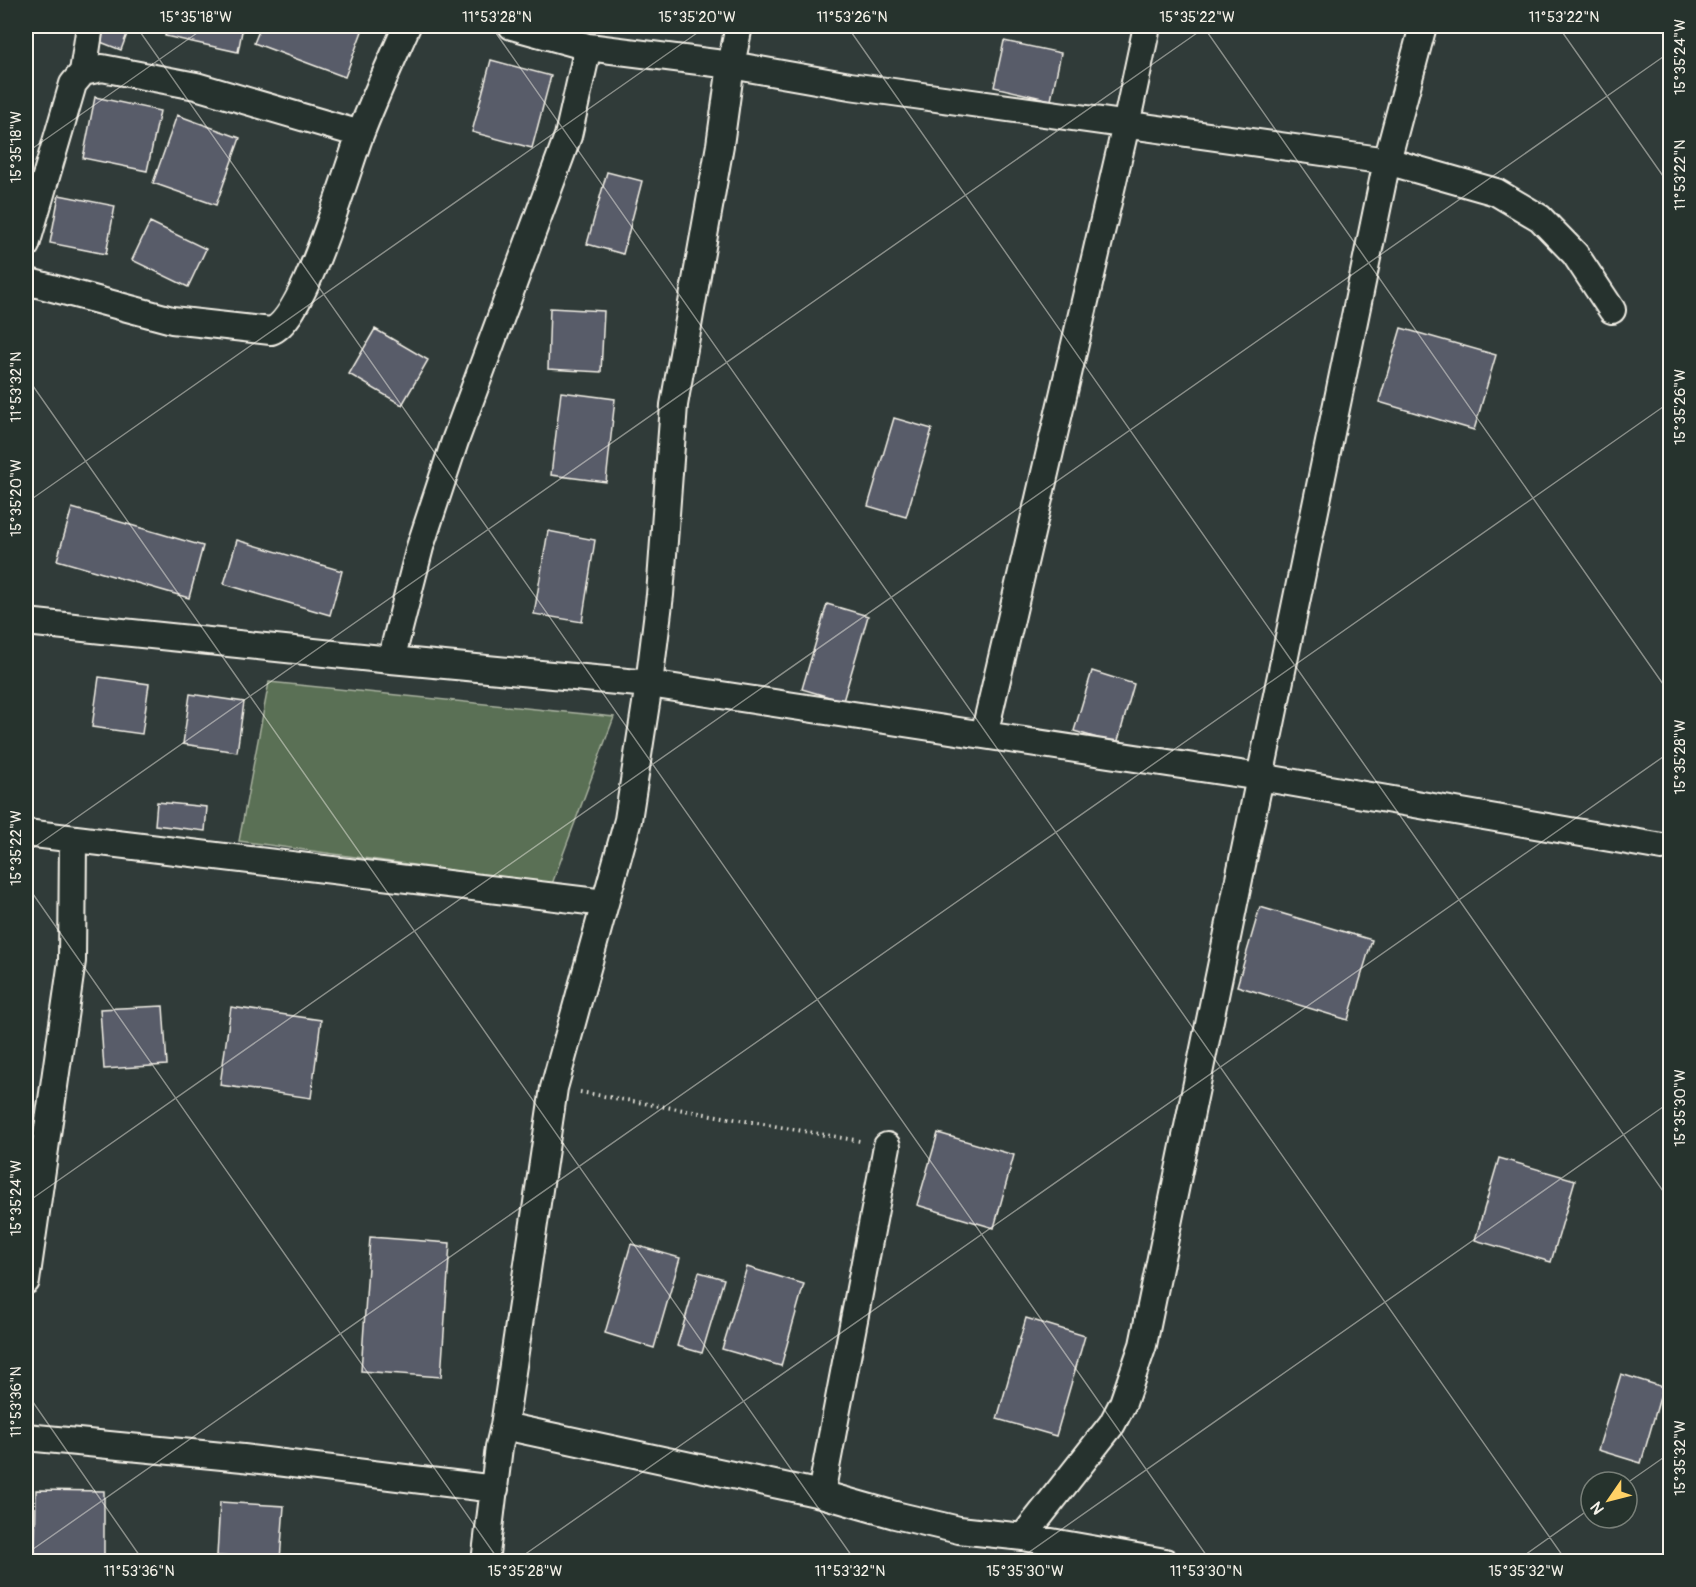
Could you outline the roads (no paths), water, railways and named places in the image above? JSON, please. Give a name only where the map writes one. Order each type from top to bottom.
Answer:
[{"type":"street","points":[[26,245],[73,84],[83,72],[90,26]]},
{"type":"street","points":[[26,281],[172,320],[274,330],[283,323],[309,276],[360,134],[407,26]]},
{"type":"street","points":[[512,26],[588,46],[731,65],[850,86],[1387,161],[1496,192],[1540,218],[1575,254],[1612,310]]},
{"type":"street","points":[[485,1562],[499,1446],[504,1426],[554,1088],[628,820],[660,595],[674,405],[739,26]]},
{"type":"street","points":[[984,735],[1147,26]]},
{"type":"street","points":[[1023,1537],[1112,1424],[1123,1403],[1143,1345],[1387,161],[1423,26]]},
{"type":"street","points":[[391,660],[420,547],[455,441],[568,136],[588,46]]},
{"type":"street","points":[[83,72],[102,68],[196,87],[360,134]]},
{"type":"street","points":[[26,622],[649,684],[1260,777],[1662,847]]},
{"type":"street","points":[[26,833],[605,903]]},
{"type":"street","points":[[26,1281],[72,961],[73,839]]},
{"type":"street","points":[[821,1494],[887,1146]]},
{"type":"street","points":[[504,1426],[821,1494],[959,1530],[1023,1537],[1165,1562]]},
{"type":"street","points":[[26,1437],[243,1458],[495,1489]]}]
